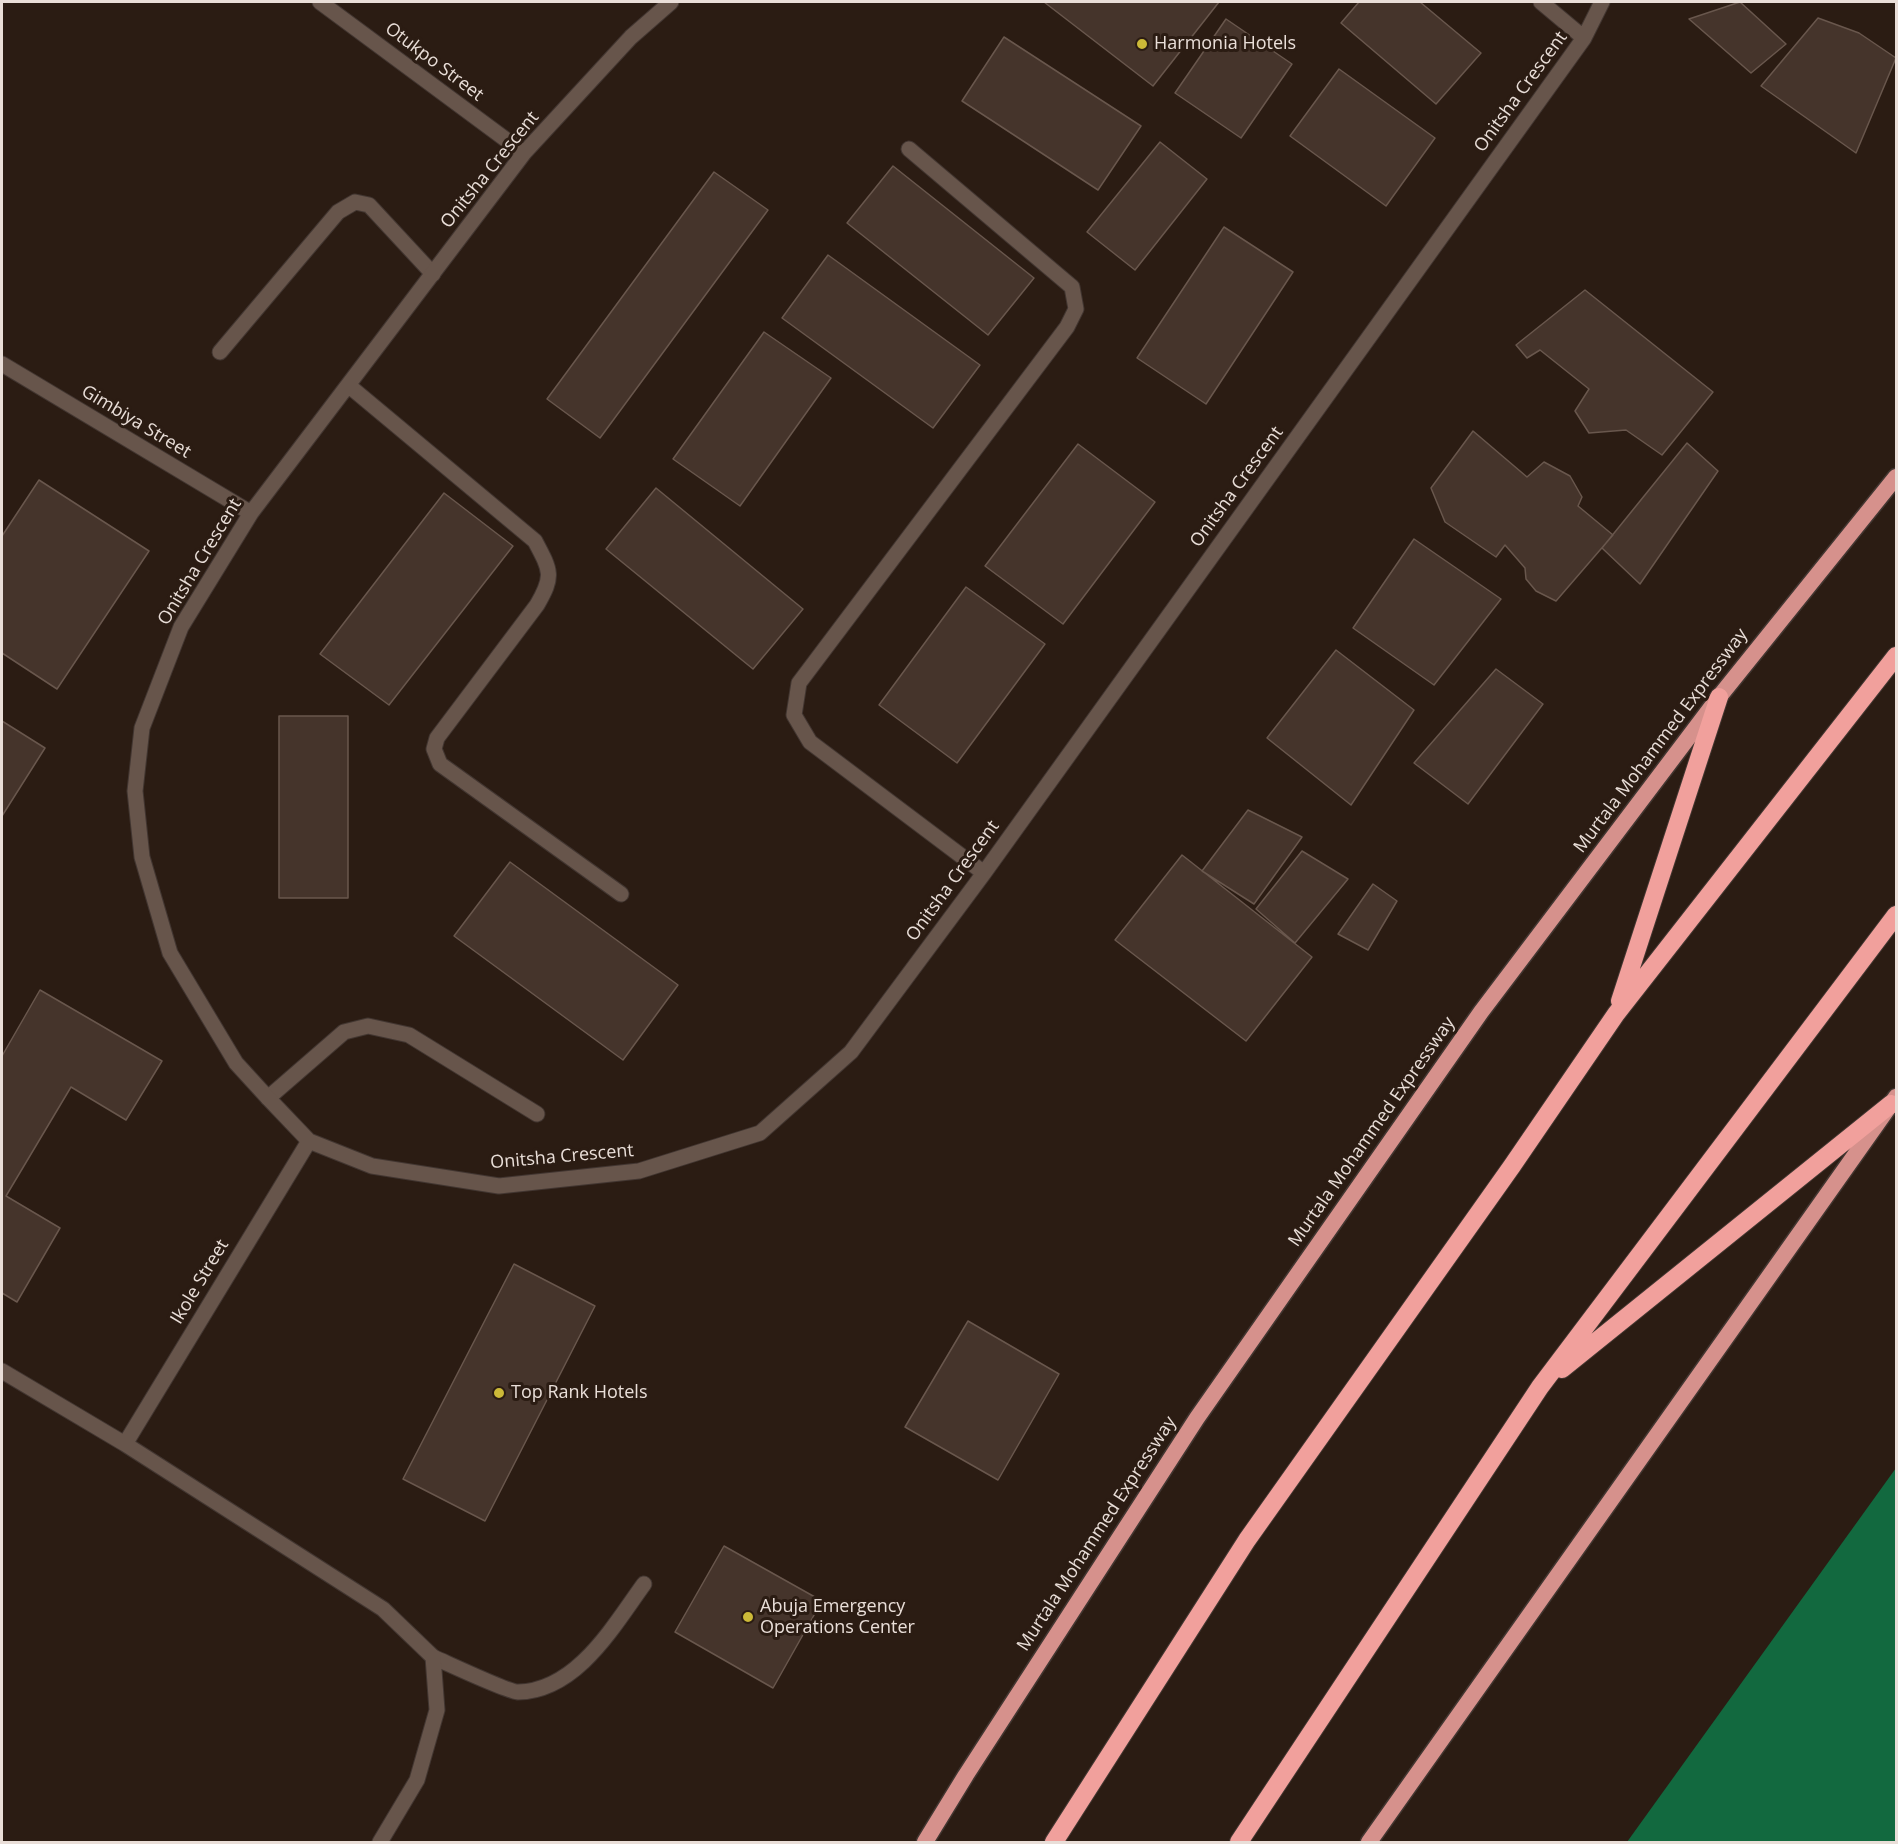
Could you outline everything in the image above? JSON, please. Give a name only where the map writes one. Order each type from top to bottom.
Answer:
[{"type":"highway","name":"Murtala Mohammed Expressway","points":[[926,1842],[966,1775],[1204,1409],[1482,1012],[1719,697],[1896,477]]},
{"type":"highway","points":[[1054,1842],[1247,1539],[1512,1166],[1616,1014],[1896,657]]},
{"type":"highway","points":[[1616,1014],[1719,697]]},
{"type":"highway","points":[[1239,1842],[1540,1387],[1896,915]]},
{"type":"highway","points":[[1540,1387],[1894,1100]]},
{"type":"highway","points":[[1369,1842],[1894,1100]]},
{"type":"street","name":"Otukpo Street","points":[[320,2],[524,153]]},
{"type":"street","name":"Onitsha Crescent","points":[[671,2],[631,37],[524,153],[251,513],[181,627],[142,728],[135,791],[142,857],[170,953],[236,1063],[268,1098],[309,1141],[372,1166],[499,1186],[639,1171],[760,1133],[851,1052],[984,873],[1584,38],[1541,2]]},
{"type":"street","points":[[1584,38],[1602,2]]},
{"type":"street","points":[[909,149],[1072,288],[1076,309],[1067,327],[799,682],[794,715],[810,742],[984,873]]},
{"type":"street","points":[[220,352],[338,212],[355,202],[369,205],[433,274]]},
{"type":"street","name":"Gimbiya Street","points":[[2,364],[251,513]]},
{"type":"street","points":[[348,385],[534,542],[547,564],[549,584],[537,606],[437,738],[434,749],[440,764],[621,894]]},
{"type":"street","points":[[268,1098],[344,1032],[368,1026],[409,1035],[537,1114]]},
{"type":"street","name":"Ikole Street","points":[[125,1444],[309,1141]]},
{"type":"street","points":[[2,1371],[125,1444],[383,1609],[433,1657],[517,1692],[550,1685],[569,1673],[602,1641],[644,1584]]},
{"type":"street","points":[[380,1842],[417,1780],[437,1710],[433,1657]]},
{"type":"green space","points":[[1896,1468],[1896,1842],[1627,1842]]},
{"type":"building","name":"Harmonia Hotels","points":[[1044,2],[1219,2],[1153,86]]},
{"type":"building","points":[[1359,2],[1420,2],[1481,53],[1436,104],[1341,23]]},
{"type":"building","points":[[1740,2],[1786,44],[1751,73],[1689,19]]},
{"type":"building","points":[[1818,18],[1859,33],[1896,58],[1856,153],[1761,86]]},
{"type":"building","points":[[1226,19],[1292,64],[1241,138],[1175,93]]},
{"type":"building","points":[[1004,37],[1141,126],[1098,190],[962,101]]},
{"type":"building","points":[[1339,69],[1435,138],[1386,206],[1290,136]]},
{"type":"building","points":[[1160,142],[1207,179],[1135,270],[1087,232]]},
{"type":"building","points":[[893,166],[1034,278],[988,335],[847,223]]},
{"type":"building","points":[[714,172],[768,210],[600,438],[547,399]]},
{"type":"building","points":[[1224,227],[1293,272],[1206,404],[1137,358]]},
{"type":"building","points":[[828,255],[980,365],[933,428],[782,318]]},
{"type":"building","points":[[1585,290],[1713,392],[1662,455],[1626,430],[1589,433],[1575,411],[1589,389],[1540,350],[1527,358],[1516,345]]},
{"type":"building","points":[[764,332],[831,378],[740,506],[673,459]]},
{"type":"building","points":[[1473,431],[1527,477],[1544,462],[1570,476],[1582,497],[1578,506],[1613,535],[1556,601],[1536,591],[1526,579],[1525,568],[1505,545],[1496,557],[1445,522],[1431,488]]},
{"type":"building","points":[[1687,443],[1718,471],[1640,584],[1602,548]]},
{"type":"building","points":[[1078,444],[1155,502],[1063,624],[985,566]]},
{"type":"building","points":[[39,480],[149,551],[57,689],[2,653],[2,536]]},
{"type":"building","points":[[656,488],[803,609],[753,669],[606,549]]},
{"type":"building","points":[[444,493],[513,546],[389,705],[320,654]]},
{"type":"building","points":[[1414,539],[1501,599],[1434,685],[1353,628]]},
{"type":"building","points":[[966,587],[1045,644],[957,763],[879,705]]},
{"type":"building","points":[[1336,650],[1414,710],[1351,805],[1267,738]]},
{"type":"building","points":[[1496,669],[1543,704],[1468,804],[1414,763]]},
{"type":"building","points":[[279,716],[348,716],[348,898],[279,898]]},
{"type":"building","points":[[2,721],[45,748],[2,816]]},
{"type":"building","points":[[1248,810],[1302,837],[1254,904],[1202,871]]},
{"type":"building","points":[[1302,851],[1348,879],[1295,943],[1256,909]]},
{"type":"building","points":[[1182,855],[1312,957],[1246,1041],[1115,940]]},
{"type":"building","points":[[510,862],[678,985],[623,1060],[454,936]]},
{"type":"building","points":[[1373,884],[1397,901],[1368,950],[1338,934]]},
{"type":"building","points":[[40,990],[162,1061],[126,1120],[71,1087],[6,1196],[60,1228],[17,1302],[2,1293],[2,1056]]},
{"type":"building","name":"Top Rank Hotels","points":[[514,1264],[595,1306],[485,1521],[403,1479]]},
{"type":"building","points":[[968,1321],[1059,1374],[998,1480],[905,1427]]},
{"type":"building","name":"Abuja Emergency Operations Center","points":[[724,1546],[822,1601],[773,1688],[675,1632]]},
{"type":"place","name":"Harmonia Hotels","points":[[1142,44]]},
{"type":"place","name":"Top Rank Hotels","points":[[499,1393]]},
{"type":"place","name":"Abuja Emergency Operations Center","points":[[748,1617]]}]
